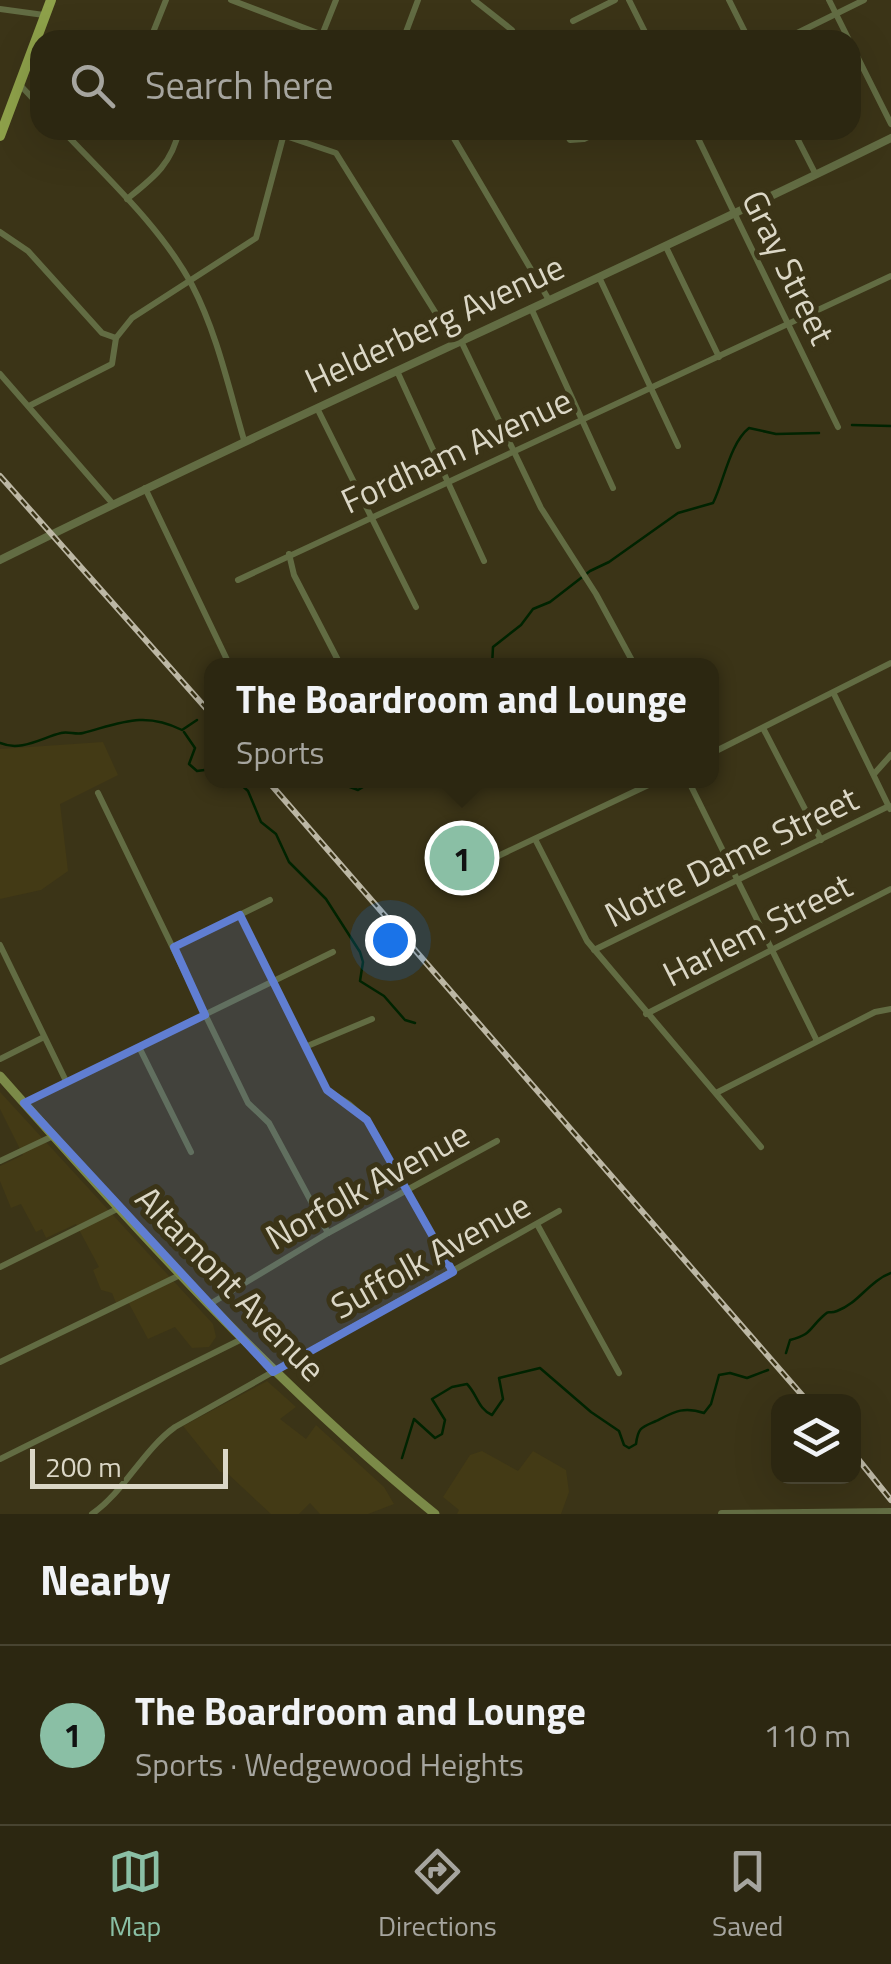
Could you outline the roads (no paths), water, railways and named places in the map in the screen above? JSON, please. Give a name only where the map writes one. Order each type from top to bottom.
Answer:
[{"type":"main road","points":[[40,30],[51,0]]},
{"type":"main road","points":[[0,136],[30,58]]},
{"type":"main road","name":"Altamont Avenue","points":[[0,1076],[274,1372],[338,1433],[435,1514]]},
{"type":"street","points":[[154,30],[166,0]]},
{"type":"street","points":[[231,0],[302,30]]},
{"type":"street","points":[[324,30],[336,0]]},
{"type":"street","points":[[408,30],[418,0]]},
{"type":"street","points":[[474,0],[512,30]]},
{"type":"street","points":[[573,21],[615,0]]},
{"type":"street","points":[[629,0],[644,30]]},
{"type":"street","points":[[729,0],[743,30]]},
{"type":"street","points":[[829,0],[844,30]]},
{"type":"street","points":[[803,30],[864,0]]},
{"type":"street","points":[[0,9],[46,15]]},
{"type":"street","points":[[861,64],[891,124]]},
{"type":"street","points":[[20,85],[30,96]]},
{"type":"street","name":"Helderberg Avenue","points":[[0,560],[244,440],[682,240],[891,138]]},
{"type":"street","points":[[71,140],[127,199],[190,282],[206,314],[244,440]]},
{"type":"street","points":[[127,199],[168,162],[177,140]]},
{"type":"street","points":[[28,406],[112,364],[116,338],[132,318],[256,238],[282,140]]},
{"type":"street","points":[[301,140],[336,154],[458,342],[541,508],[631,658]]},
{"type":"street","points":[[454,140],[549,300]]},
{"type":"street","name":"Gray Street","points":[[699,140],[838,427]]},
{"type":"street","points":[[798,140],[816,175]]},
{"type":"street","points":[[0,232],[28,251],[102,333],[116,338]]},
{"type":"street","points":[[666,247],[719,357]]},
{"type":"street","name":"Fordham Avenue","points":[[238,580],[891,276]]},
{"type":"street","points":[[600,277],[678,446]]},
{"type":"street","points":[[531,308],[613,488]]},
{"type":"street","points":[[397,371],[484,560]]},
{"type":"street","points":[[0,374],[113,504]]},
{"type":"street","points":[[317,408],[416,606]]},
{"type":"street","points":[[145,488],[226,658]]},
{"type":"street","points":[[290,554],[294,575],[337,658]]},
{"type":"street","points":[[719,750],[891,664]]},
{"type":"street","points":[[834,694],[890,808]]},
{"type":"street","points":[[763,728],[820,840]]},
{"type":"street","points":[[874,774],[891,754]]},
{"type":"street","points":[[480,865],[641,788]]},
{"type":"street","points":[[692,788],[817,1041]]},
{"type":"street","points":[[98,793],[248,1103],[269,1123],[328,1233]]},
{"type":"street","name":"Notre Dame Street","points":[[594,950],[890,808]]},
{"type":"street","points":[[534,840],[594,950],[761,1147]]},
{"type":"street","name":"Harlem Street","points":[[646,1014],[891,889]]},
{"type":"street","points":[[174,947],[270,900]]},
{"type":"street","points":[[240,915],[327,1090],[367,1120],[452,1272]]},
{"type":"street","points":[[0,945],[66,1081]]},
{"type":"street","points":[[24,1103],[333,952]]},
{"type":"street","points":[[716,1093],[889,1008]]},
{"type":"street","points":[[305,1047],[372,1019]]},
{"type":"street","points":[[0,1059],[44,1037]]},
{"type":"street","points":[[139,1047],[191,1152]]},
{"type":"street","points":[[0,1161],[54,1135]]},
{"type":"street","name":"Norfolk Avenue","points":[[210,1304],[328,1233],[498,1141]]},
{"type":"street","points":[[0,1267],[120,1208]]},
{"type":"street","name":"Suffolk Avenue","points":[[92,1514],[110,1499],[157,1440],[559,1211]]},
{"type":"street","points":[[537,1224],[620,1373]]},
{"type":"street","points":[[0,1362],[181,1274]]},
{"type":"street","points":[[0,1459],[242,1339]]},
{"type":"street","points":[[722,1514],[891,1512]]},
{"type":"waterway","points":[[852,425],[891,426]]},
{"type":"waterway","points":[[492,658],[493,647],[521,625],[533,609],[550,602],[678,513],[713,503],[732,453],[749,428],[776,434],[819,433]]},
{"type":"waterway","points":[[0,743],[23,745],[61,733],[144,720],[182,730],[197,720]]},
{"type":"waterway","points":[[184,732],[195,748],[189,764],[197,771],[204,770]]},
{"type":"waterway","points":[[245,788],[261,822],[276,834],[289,862],[326,899],[360,952],[360,981],[384,996],[405,1020],[415,1023]]},
{"type":"waterway","points":[[353,788],[361,788]]},
{"type":"waterway","points":[[786,1353],[790,1340],[806,1334],[827,1313],[852,1303],[891,1273]]},
{"type":"waterway","points":[[402,1458],[414,1419],[435,1438],[442,1434],[445,1420],[432,1399],[452,1387],[467,1384],[492,1415],[503,1399],[499,1378],[540,1368],[619,1431],[629,1448],[636,1444],[642,1428],[668,1415],[684,1410],[704,1413],[711,1404],[719,1375],[730,1373],[747,1378],[768,1370]]},
{"type":"railway","points":[[0,476],[204,706]]},
{"type":"railway","points":[[274,788],[801,1394]]},
{"type":"railway","points":[[861,1463],[891,1500]]},
{"type":"place","name":"The Boardroom and Lounge","points":[[462,858]]}]
